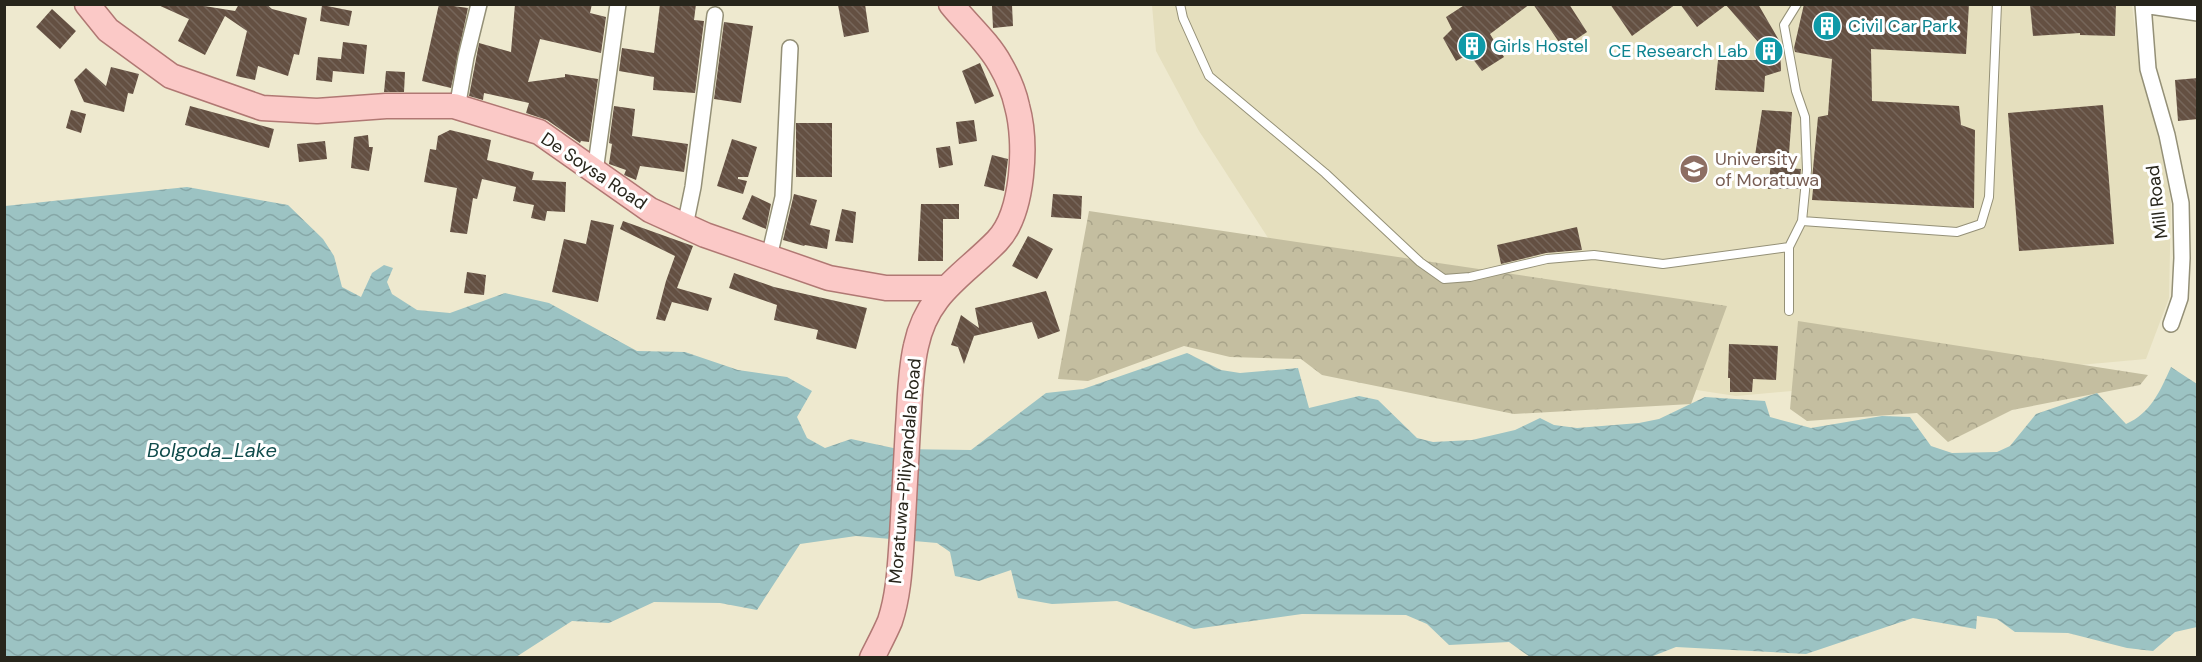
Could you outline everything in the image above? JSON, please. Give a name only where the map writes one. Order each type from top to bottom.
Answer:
[{"type":"main road","name":"De Soysa Road","points":[[87,4],[108,30],[171,76],[262,108],[317,111],[386,106],[454,106],[539,132],[650,210],[685,226],[829,278],[886,288],[944,288]]},
{"type":"main road","name":"Moratuwa-Piliyandala Road","points":[[872,657],[890,621],[899,579],[908,426],[916,345],[923,319],[933,301],[944,288],[978,259],[1006,229],[1015,209],[1021,170],[1020,119],[1006,77],[988,48],[951,4]]},
{"type":"street","points":[[454,106],[459,98],[466,57],[480,4]]},
{"type":"street","points":[[595,172],[618,4]]},
{"type":"street","points":[[2143,5],[2198,14]]},
{"type":"street","name":"Mill Road","points":[[2143,5],[2148,69],[2167,135],[2181,203],[2180,298],[2171,324]]},
{"type":"street","points":[[685,226],[693,188],[715,15]]},
{"type":"street","points":[[769,256],[783,197],[790,48]]},
{"type":"lane","points":[[1180,4],[1209,75],[1325,173],[1419,262],[1444,279],[1470,277],[1547,259],[1594,255],[1663,264],[1789,247]]},
{"type":"lane","points":[[1789,311],[1789,247],[1802,221],[1807,170],[1805,117],[1796,91],[1784,25],[1797,4]]},
{"type":"lane","points":[[1802,221],[1957,232],[1981,224],[1989,197],[1997,4]]},
{"type":"shaded area","name":"University of Moratuwa","points":[[1152,5],[2132,5],[2140,69],[2154,109],[2171,203],[2169,298],[2146,359],[1736,396],[1330,334],[1199,131],[1156,51]]},
{"type":"green space","points":[[1089,211],[1727,306],[1691,404],[1514,414],[1322,375],[1301,359],[1230,357],[1184,346],[1088,381],[1058,379]]},
{"type":"green space","points":[[1798,321],[2148,375],[2140,385],[2012,410],[1948,442],[1917,413],[1807,421],[1790,409]]},
{"type":"water","name":"Bolgoda_Lake","points":[[187,187],[288,205],[323,239],[334,256],[342,287],[361,297],[372,273],[384,265],[393,268],[387,282],[392,294],[417,310],[450,313],[505,293],[549,303],[637,351],[685,352],[738,370],[787,377],[812,391],[797,417],[807,438],[825,448],[851,439],[898,449],[971,450],[1046,393],[1083,389],[1187,353],[1221,370],[1240,373],[1298,368],[1309,408],[1359,396],[1378,400],[1417,438],[1433,442],[1472,440],[1515,430],[1540,418],[1554,425],[1577,428],[1639,423],[1659,419],[1705,397],[1765,401],[1770,417],[1811,428],[1882,416],[1910,417],[1931,446],[1952,453],[1997,452],[2010,446],[2036,414],[2097,393],[2126,424],[2142,414],[2148,407],[2159,393],[2171,367],[2197,384],[2197,627],[2175,632],[2153,651],[2127,648],[2068,633],[2015,632],[1997,619],[1977,616],[1976,629],[1913,618],[1806,654],[1676,647],[1648,658],[1530,657],[1509,642],[1449,645],[1427,624],[1406,615],[1302,614],[1194,629],[1117,601],[1052,604],[1018,598],[1011,570],[979,581],[955,576],[950,552],[937,543],[856,536],[800,544],[757,610],[720,603],[654,602],[609,623],[572,621],[516,657],[5,658],[5,206]]},
{"type":"building","points":[[156,4],[192,4],[235,11],[239,4],[266,4],[272,9],[307,18],[299,55],[294,54],[288,76],[258,66],[255,80],[236,76],[247,31],[225,16],[205,55],[178,41],[189,19]]},
{"type":"building","points":[[439,4],[468,8],[451,88],[422,81]]},
{"type":"building","points":[[515,4],[592,4],[590,13],[606,17],[601,53],[540,39],[528,82],[565,77],[565,74],[598,79],[589,142],[581,141],[580,143],[547,120],[526,113],[529,103],[484,93],[483,100],[469,96],[479,43],[511,52]]},
{"type":"building","points":[[660,4],[696,4],[694,20],[704,21],[695,93],[653,90],[654,77],[619,71],[622,48],[654,53]]},
{"type":"building","points":[[865,4],[869,32],[844,37],[838,5]]},
{"type":"building","name":"Girls Hostel","points":[[1466,4],[1530,4],[1490,34],[1504,57],[1482,71],[1469,54],[1456,61],[1443,38],[1452,29],[1446,17]]},
{"type":"building","points":[[1533,4],[1569,4],[1587,32],[1563,48]]},
{"type":"building","points":[[1610,4],[1676,4],[1632,36]]},
{"type":"building","name":"CE Research Lab","points":[[1680,4],[1758,4],[1780,42],[1781,71],[1765,76],[1764,92],[1715,90],[1718,60],[1756,60],[1759,43],[1726,5],[1697,27]]},
{"type":"building","points":[[1804,4],[1969,4],[1966,54],[1871,49],[1872,101],[1959,106],[1961,125],[1975,130],[1974,208],[1812,200],[1818,117],[1828,115],[1832,59],[1795,52]]},
{"type":"building","points":[[2030,4],[2116,4],[2115,36],[2080,35],[2080,33],[2033,36]]},
{"type":"building","points":[[322,5],[352,11],[349,26],[320,21]]},
{"type":"building","points":[[1012,5],[1013,26],[993,28],[992,6]]},
{"type":"building","points":[[52,9],[76,31],[60,49],[36,27]]},
{"type":"building","points":[[724,22],[753,26],[741,103],[714,99]]},
{"type":"building","points":[[343,42],[367,45],[364,74],[333,71],[332,82],[316,80],[318,57],[341,59]]},
{"type":"building","points":[[980,63],[994,96],[975,104],[962,71]]},
{"type":"building","points":[[111,67],[139,74],[133,94],[128,93],[124,112],[84,102],[74,80],[86,68],[106,86]]},
{"type":"building","points":[[386,71],[405,72],[404,92],[384,92]]},
{"type":"building","points":[[2198,78],[2198,119],[2178,121],[2175,80]]},
{"type":"building","points":[[2103,105],[2114,244],[2019,251],[2008,113]]},
{"type":"building","points":[[190,106],[274,129],[269,148],[185,125]]},
{"type":"building","points":[[614,106],[635,109],[632,136],[688,144],[684,172],[640,166],[636,180],[624,175],[626,170],[609,164],[612,144],[609,143]]},
{"type":"building","points":[[71,110],[86,114],[81,133],[66,128]]},
{"type":"building","points":[[1762,110],[1792,112],[1788,168],[1801,169],[1799,189],[1768,189],[1771,163],[1754,162]]},
{"type":"building","points":[[974,120],[977,141],[959,144],[956,122]]},
{"type":"building","points":[[796,123],[832,123],[832,177],[796,177]]},
{"type":"building","points":[[450,130],[491,140],[487,160],[534,172],[532,180],[566,182],[565,212],[547,211],[545,221],[531,218],[534,205],[513,201],[516,187],[482,179],[477,199],[473,198],[467,234],[450,232],[457,188],[424,182],[430,149],[436,150],[438,136]]},
{"type":"building","points":[[368,135],[369,147],[373,147],[369,171],[351,168],[354,137]]},
{"type":"building","points":[[732,139],[757,147],[748,177],[738,177],[738,179],[747,181],[743,194],[717,186]]},
{"type":"building","points":[[325,141],[327,159],[299,162],[297,144]]},
{"type":"building","points":[[950,146],[953,165],[939,168],[936,148]]},
{"type":"building","points":[[992,155],[1008,159],[1004,191],[984,186]]},
{"type":"building","points":[[794,194],[817,200],[810,225],[830,230],[827,249],[783,240]]},
{"type":"building","points":[[1053,194],[1082,196],[1081,219],[1051,217]]},
{"type":"building","points":[[752,195],[771,204],[766,229],[742,219]]},
{"type":"building","points":[[921,204],[959,204],[959,219],[943,219],[943,261],[918,261]]},
{"type":"building","points":[[842,209],[856,212],[853,243],[835,241]]},
{"type":"building","points":[[591,220],[614,225],[598,302],[552,292],[564,239],[586,244]]},
{"type":"building","points":[[623,221],[693,246],[677,288],[712,298],[708,311],[672,302],[665,321],[656,319],[675,256],[620,229]]},
{"type":"building","points":[[1577,227],[1582,250],[1546,253],[1501,264],[1497,245]]},
{"type":"building","points":[[1028,236],[1053,249],[1037,279],[1012,266]]},
{"type":"building","points":[[467,272],[486,275],[484,295],[464,293]]},
{"type":"building","points":[[734,273],[774,287],[867,308],[856,349],[816,339],[818,330],[774,320],[777,305],[729,288]]},
{"type":"building","points":[[1046,291],[1060,331],[1038,339],[1032,322],[974,336],[964,364],[958,347],[951,345],[961,315],[979,328],[975,308]]},
{"type":"building","points":[[1729,344],[1778,346],[1776,380],[1753,379],[1752,392],[1730,392]]},
{"type":"place","name":"Civil Car Park","points":[[1827,26]]},
{"type":"place","name":"Girls Hostel","points":[[1472,46]]},
{"type":"place","name":"CE Research Lab","points":[[1769,51]]},
{"type":"place","name":"University of Moratuwa","points":[[1694,169]]}]
